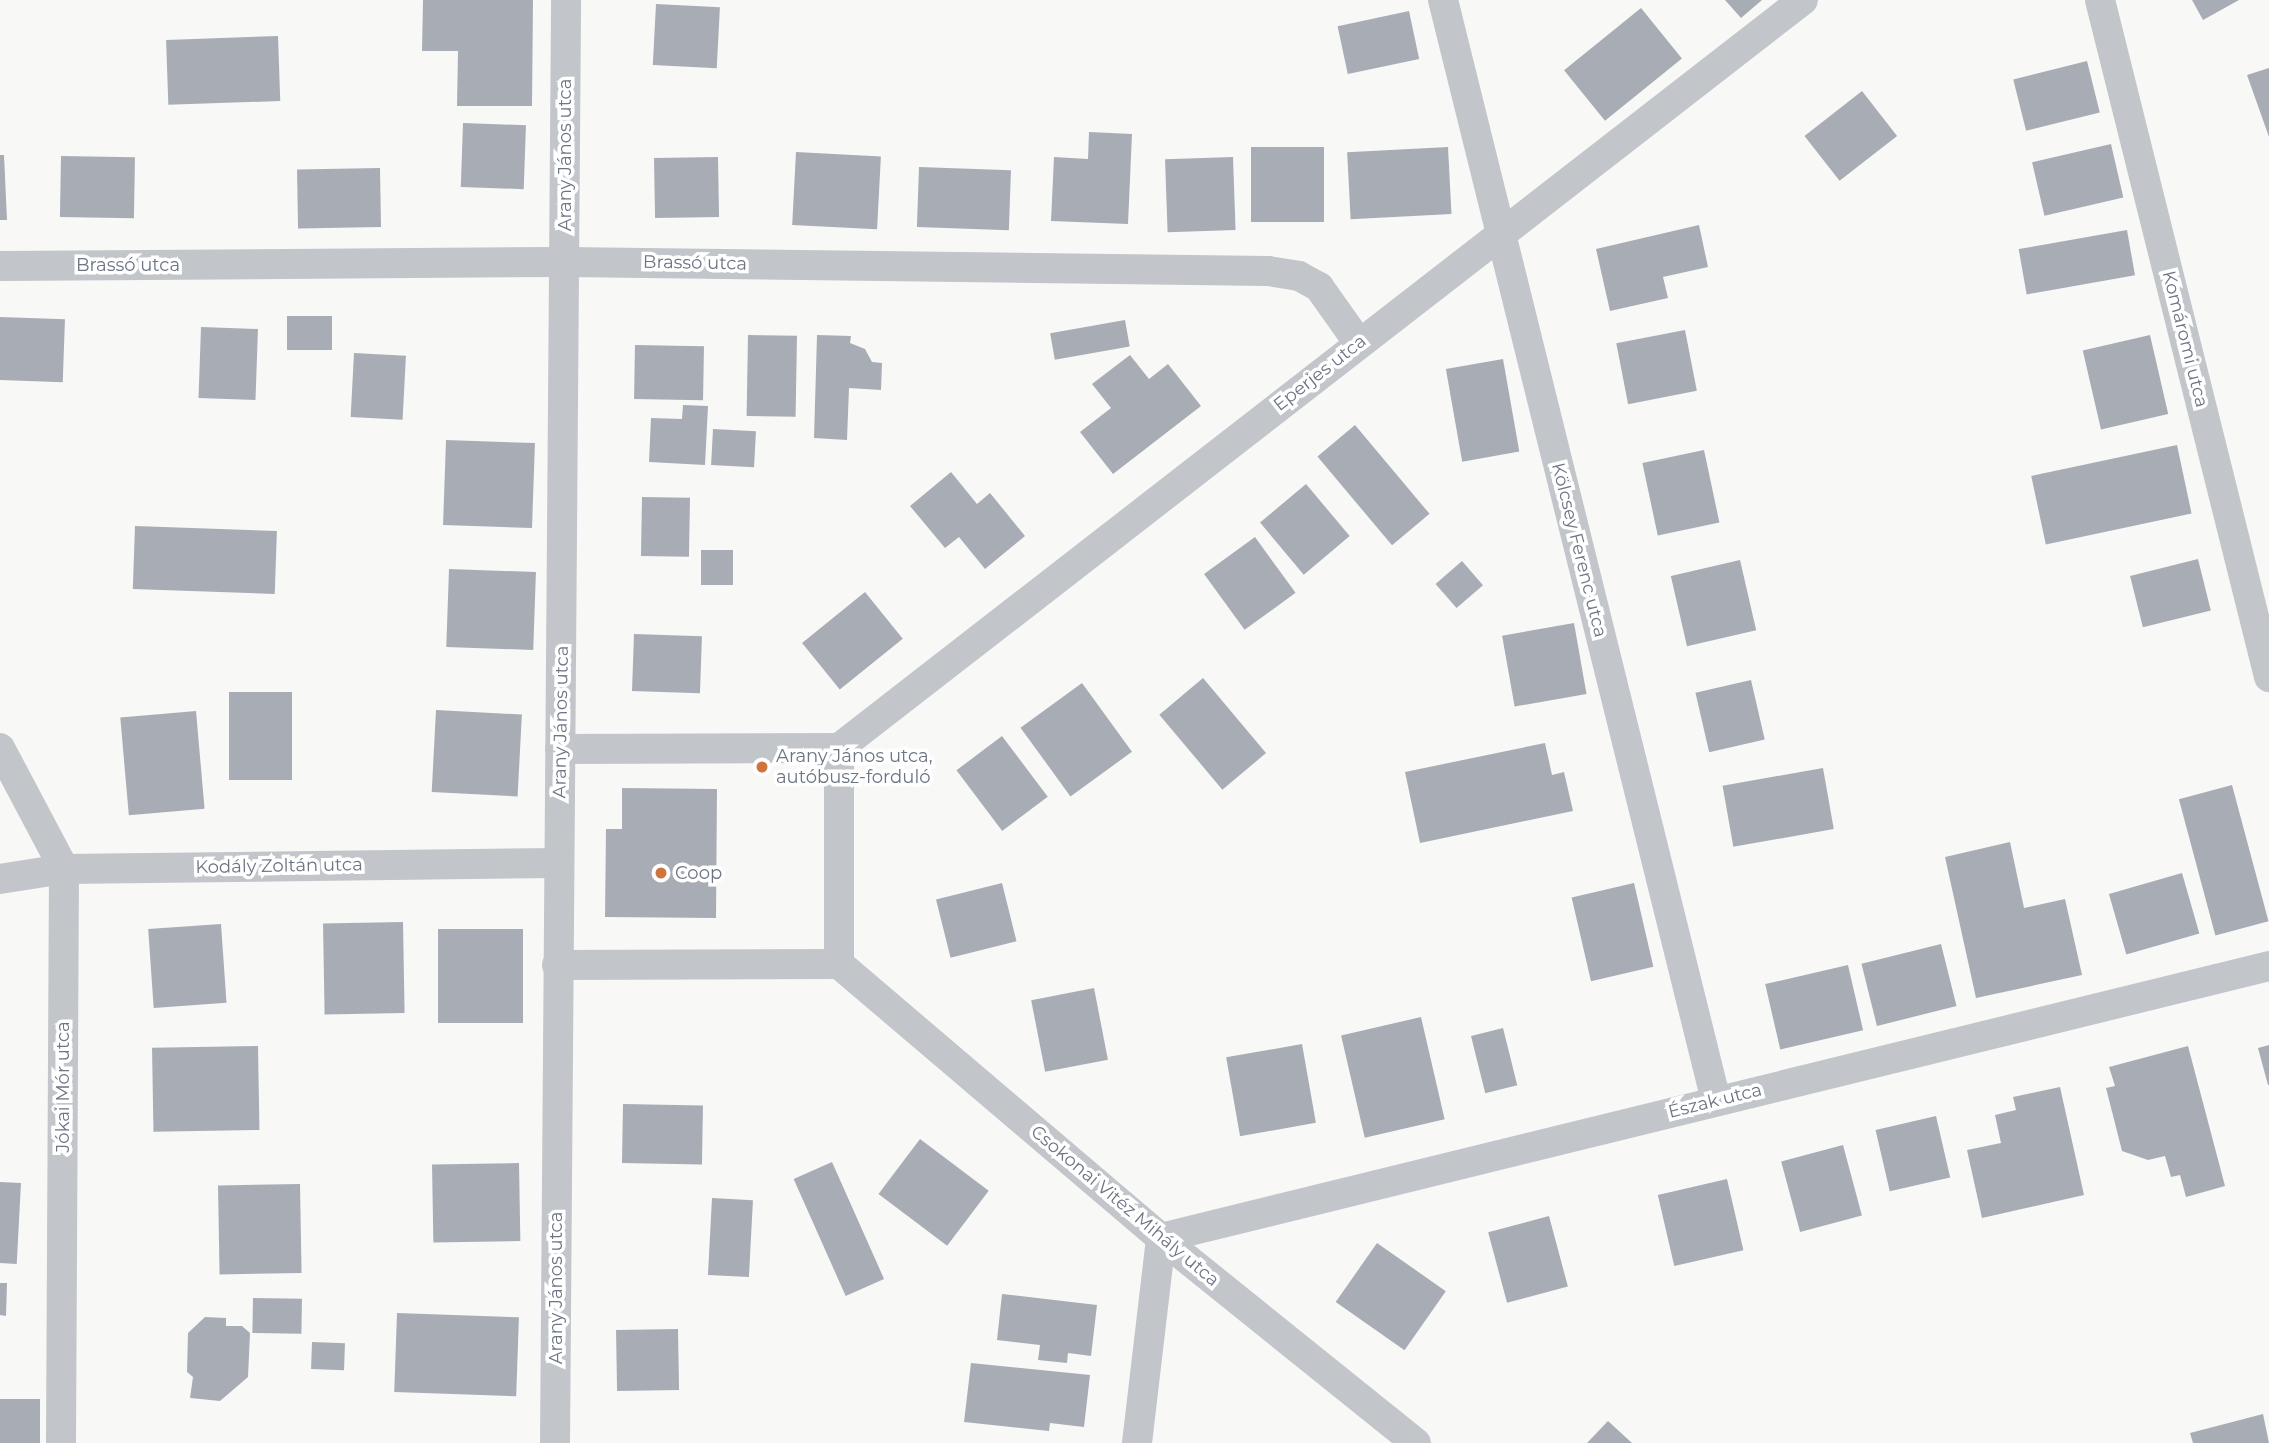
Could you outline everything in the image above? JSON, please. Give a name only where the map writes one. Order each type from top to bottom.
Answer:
[{"type":"street","name":"Arany János utca","points":[[555,1443],[566,0]]},
{"type":"street","name":"Kölcsey Ferenc utca","points":[[1443,0],[1716,1101]]},
{"type":"street","name":"Eperjes utca","points":[[839,748],[1358,342],[1501,238],[1803,0]]},
{"type":"street","name":"Komáromi utca","points":[[2100,0],[2269,677]]},
{"type":"street","name":"Brassó utca","points":[[0,266],[565,262],[1268,271],[1299,276],[1319,287],[1358,342]]},
{"type":"street","name":"Jókai Mór utca","points":[[0,748],[64,869],[61,1443]]},
{"type":"street","points":[[557,965],[839,964],[839,748],[561,749]]},
{"type":"street","name":"Kodály Zoltán utca","points":[[0,880],[64,869],[559,863]]},
{"type":"street","name":"Csokonai Vitéz Mihály utca","points":[[839,964],[1161,1238],[1416,1443]]},
{"type":"street","name":"Észak utca","points":[[1161,1238],[2269,966]]},
{"type":"street","points":[[1136,1443],[1161,1238]]},
{"type":"building","points":[[423,0],[533,0],[532,106],[457,106],[458,51],[422,51]]},
{"type":"building","points":[[1725,0],[1762,0],[1741,18]]},
{"type":"building","points":[[2192,0],[2239,0],[2203,20]]},
{"type":"building","points":[[656,4],[720,7],[717,68],[653,65]]},
{"type":"building","points":[[1641,8],[1682,59],[1605,121],[1564,70]]},
{"type":"building","points":[[1409,11],[1419,59],[1348,74],[1338,26]]},
{"type":"building","points":[[278,36],[280,101],[168,105],[166,40]]},
{"type":"building","points":[[2087,61],[2100,112],[2026,131],[2013,79]]},
{"type":"building","points":[[2269,68],[2269,137],[2247,75]]},
{"type":"building","points":[[1862,91],[1897,136],[1840,181],[1804,136]]},
{"type":"building","points":[[463,123],[526,125],[524,189],[461,187]]},
{"type":"building","points":[[1089,132],[1132,134],[1128,224],[1051,221],[1054,157],[1088,159]]},
{"type":"building","points":[[2111,144],[2123,198],[2044,216],[2032,162]]},
{"type":"building","points":[[1251,147],[1324,147],[1324,222],[1251,222]]},
{"type":"building","points":[[1448,147],[1452,214],[1351,219],[1347,152]]},
{"type":"building","points":[[796,152],[881,156],[877,229],[792,225]]},
{"type":"building","points":[[0,155],[4,155],[7,220],[0,220]]},
{"type":"building","points":[[61,156],[135,157],[134,218],[60,217]]},
{"type":"building","points":[[718,157],[719,217],[655,218],[654,158]]},
{"type":"building","points":[[1233,157],[1236,230],[1168,232],[1165,159]]},
{"type":"building","points":[[919,167],[1011,170],[1009,230],[917,227]]},
{"type":"building","points":[[380,168],[381,227],[298,228],[297,169]]},
{"type":"building","points":[[1699,225],[1708,267],[1663,277],[1668,298],[1610,311],[1596,249]]},
{"type":"building","points":[[2127,230],[2135,275],[2027,294],[2019,249]]},
{"type":"building","points":[[287,316],[332,316],[332,350],[287,350]]},
{"type":"building","points":[[0,317],[65,319],[63,382],[0,380]]},
{"type":"building","points":[[1125,320],[1130,347],[1055,360],[1050,333]]},
{"type":"building","points":[[201,327],[258,329],[255,400],[199,398]]},
{"type":"building","points":[[1685,330],[1697,391],[1628,404],[1616,343]]},
{"type":"building","points":[[748,335],[797,336],[796,417],[747,416]]},
{"type":"building","points":[[817,335],[851,336],[850,343],[865,349],[872,362],[882,363],[881,390],[849,388],[847,440],[814,438]]},
{"type":"building","points":[[2150,335],[2168,414],[2101,429],[2083,351]]},
{"type":"building","points":[[635,345],[704,346],[703,400],[634,399]]},
{"type":"building","points":[[354,353],[406,356],[403,420],[351,417]]},
{"type":"building","points":[[1130,355],[1149,379],[1168,364],[1201,406],[1113,474],[1080,432],[1111,408],[1092,384]]},
{"type":"building","points":[[1503,359],[1519,452],[1462,462],[1446,369]]},
{"type":"building","points":[[683,405],[708,406],[705,465],[649,462],[651,418],[682,419]]},
{"type":"building","points":[[1355,425],[1430,514],[1392,545],[1317,456]]},
{"type":"building","points":[[713,429],[756,431],[754,467],[711,465]]},
{"type":"building","points":[[446,440],[535,443],[532,528],[443,525]]},
{"type":"building","points":[[2177,445],[2192,513],[2046,544],[2031,476]]},
{"type":"building","points":[[1704,450],[1719,522],[1658,535],[1642,463]]},
{"type":"building","points":[[951,472],[977,504],[990,493],[1025,536],[985,569],[959,537],[945,548],[910,506]]},
{"type":"building","points":[[1306,484],[1350,536],[1304,575],[1260,523]]},
{"type":"building","points":[[642,497],[690,498],[689,557],[641,556]]},
{"type":"building","points":[[135,526],[277,531],[275,594],[133,589]]},
{"type":"building","points":[[1255,537],[1296,593],[1245,630],[1204,574]]},
{"type":"building","points":[[701,550],[733,550],[733,585],[701,585]]},
{"type":"building","points":[[2198,559],[2211,610],[2143,627],[2130,576]]},
{"type":"building","points":[[1740,560],[1756,630],[1687,646],[1671,576]]},
{"type":"building","points":[[1462,561],[1483,585],[1457,608],[1436,584]]},
{"type":"building","points":[[449,569],[536,572],[533,650],[446,647]]},
{"type":"building","points":[[865,592],[903,639],[840,690],[802,643]]},
{"type":"building","points":[[1574,623],[1587,694],[1515,707],[1502,636]]},
{"type":"building","points":[[634,634],[702,636],[700,693],[632,691]]},
{"type":"building","points":[[1203,678],[1266,753],[1222,790],[1159,715]]},
{"type":"building","points":[[1751,680],[1765,739],[1709,752],[1695,693]]},
{"type":"building","points":[[1082,683],[1132,752],[1070,796],[1021,728]]},
{"type":"building","points":[[229,692],[292,692],[292,780],[229,780]]},
{"type":"building","points":[[436,710],[522,715],[518,796],[432,792]]},
{"type":"building","points":[[196,711],[205,809],[129,815],[120,718]]},
{"type":"building","points":[[1002,736],[1048,797],[1002,831],[956,770]]},
{"type":"building","points":[[1545,743],[1552,775],[1564,772],[1573,811],[1420,843],[1405,772]]},
{"type":"building","points":[[1823,768],[1834,829],[1733,847],[1723,786]]},
{"type":"building","points":[[2232,785],[2268,921],[2215,935],[2179,799]]},
{"type":"building","name":"Coop","points":[[622,788],[717,789],[716,918],[605,917],[606,829],[622,829]]},
{"type":"building","points":[[2010,842],[2024,908],[2065,899],[2082,975],[1976,998],[1945,857]]},
{"type":"building","points":[[2182,873],[2199,934],[2126,955],[2109,894]]},
{"type":"building","points":[[1002,883],[1017,941],[951,958],[936,899]]},
{"type":"building","points":[[1634,883],[1653,967],[1591,981],[1572,897]]},
{"type":"building","points":[[403,922],[405,1013],[325,1014],[323,923]]},
{"type":"building","points":[[221,924],[227,1003],[154,1008],[148,929]]},
{"type":"building","points":[[438,929],[523,929],[523,1023],[438,1023]]},
{"type":"building","points":[[1941,944],[1956,1006],[1877,1026],[1861,964]]},
{"type":"building","points":[[1848,965],[1863,1030],[1780,1049],[1765,984]]},
{"type":"building","points":[[1094,988],[1108,1060],[1045,1072],[1031,1000]]},
{"type":"building","points":[[1421,1017],[1445,1119],[1365,1138],[1341,1035]]},
{"type":"building","points":[[1503,1028],[1517,1085],[1485,1093],[1471,1036]]},
{"type":"building","points":[[1302,1044],[1316,1123],[1240,1136],[1226,1057]]},
{"type":"building","points":[[2269,1045],[2269,1085],[2268,1085],[2258,1048]]},
{"type":"building","points":[[258,1046],[259,1130],[153,1132],[152,1048]]},
{"type":"building","points":[[2188,1046],[2225,1186],[2186,1197],[2180,1175],[2171,1177],[2165,1156],[2148,1160],[2122,1151],[2106,1088],[2115,1086],[2109,1067]]},
{"type":"building","points":[[2060,1087],[2084,1195],[1982,1218],[1967,1150],[2001,1143],[1995,1115],[2016,1110],[2013,1097]]},
{"type":"building","points":[[623,1104],[703,1105],[702,1164],[622,1163]]},
{"type":"building","points":[[1936,1116],[1950,1177],[1890,1191],[1876,1130]]},
{"type":"building","points":[[920,1139],[989,1191],[947,1246],[878,1194]]},
{"type":"building","points":[[1843,1145],[1862,1216],[1800,1232],[1781,1162]]},
{"type":"building","points":[[832,1162],[884,1279],[846,1296],[794,1179]]},
{"type":"building","points":[[519,1163],[520,1241],[433,1243],[432,1165]]},
{"type":"building","points":[[1727,1179],[1743,1250],[1674,1266],[1658,1195]]},
{"type":"building","points":[[0,1182],[21,1183],[17,1264],[0,1263]]},
{"type":"building","points":[[300,1184],[302,1273],[220,1274],[218,1185]]},
{"type":"building","points":[[712,1198],[753,1200],[749,1277],[708,1275]]},
{"type":"building","points":[[1549,1216],[1568,1287],[1507,1303],[1488,1232]]},
{"type":"building","points":[[1377,1243],[1446,1291],[1405,1350],[1336,1302]]},
{"type":"building","points":[[0,1283],[7,1283],[6,1316],[0,1315]]},
{"type":"building","points":[[1002,1294],[1097,1305],[1091,1356],[1068,1353],[1067,1363],[1038,1360],[1040,1345],[997,1340]]},
{"type":"building","points":[[253,1298],[302,1299],[301,1334],[252,1333]]},
{"type":"building","points":[[397,1313],[519,1317],[516,1396],[394,1392]]},
{"type":"building","points":[[205,1317],[226,1318],[226,1326],[242,1326],[250,1333],[248,1377],[220,1401],[190,1398],[193,1377],[187,1372],[188,1333]]},
{"type":"building","points":[[678,1329],[679,1390],[617,1391],[616,1330]]},
{"type":"building","points":[[312,1342],[345,1343],[344,1370],[311,1369]]},
{"type":"building","points":[[971,1363],[1090,1375],[1084,1427],[1050,1423],[1049,1431],[964,1422]]},
{"type":"building","points":[[0,1399],[40,1399],[40,1443],[0,1443]]},
{"type":"building","points":[[2263,1414],[2269,1443],[2193,1443],[2190,1433]]},
{"type":"building","points":[[1608,1421],[1632,1443],[1587,1443]]},
{"type":"place","name":"Arany János utca, autóbusz-forduló","points":[[762,767]]},
{"type":"place","name":"Coop","points":[[661,873]]}]
